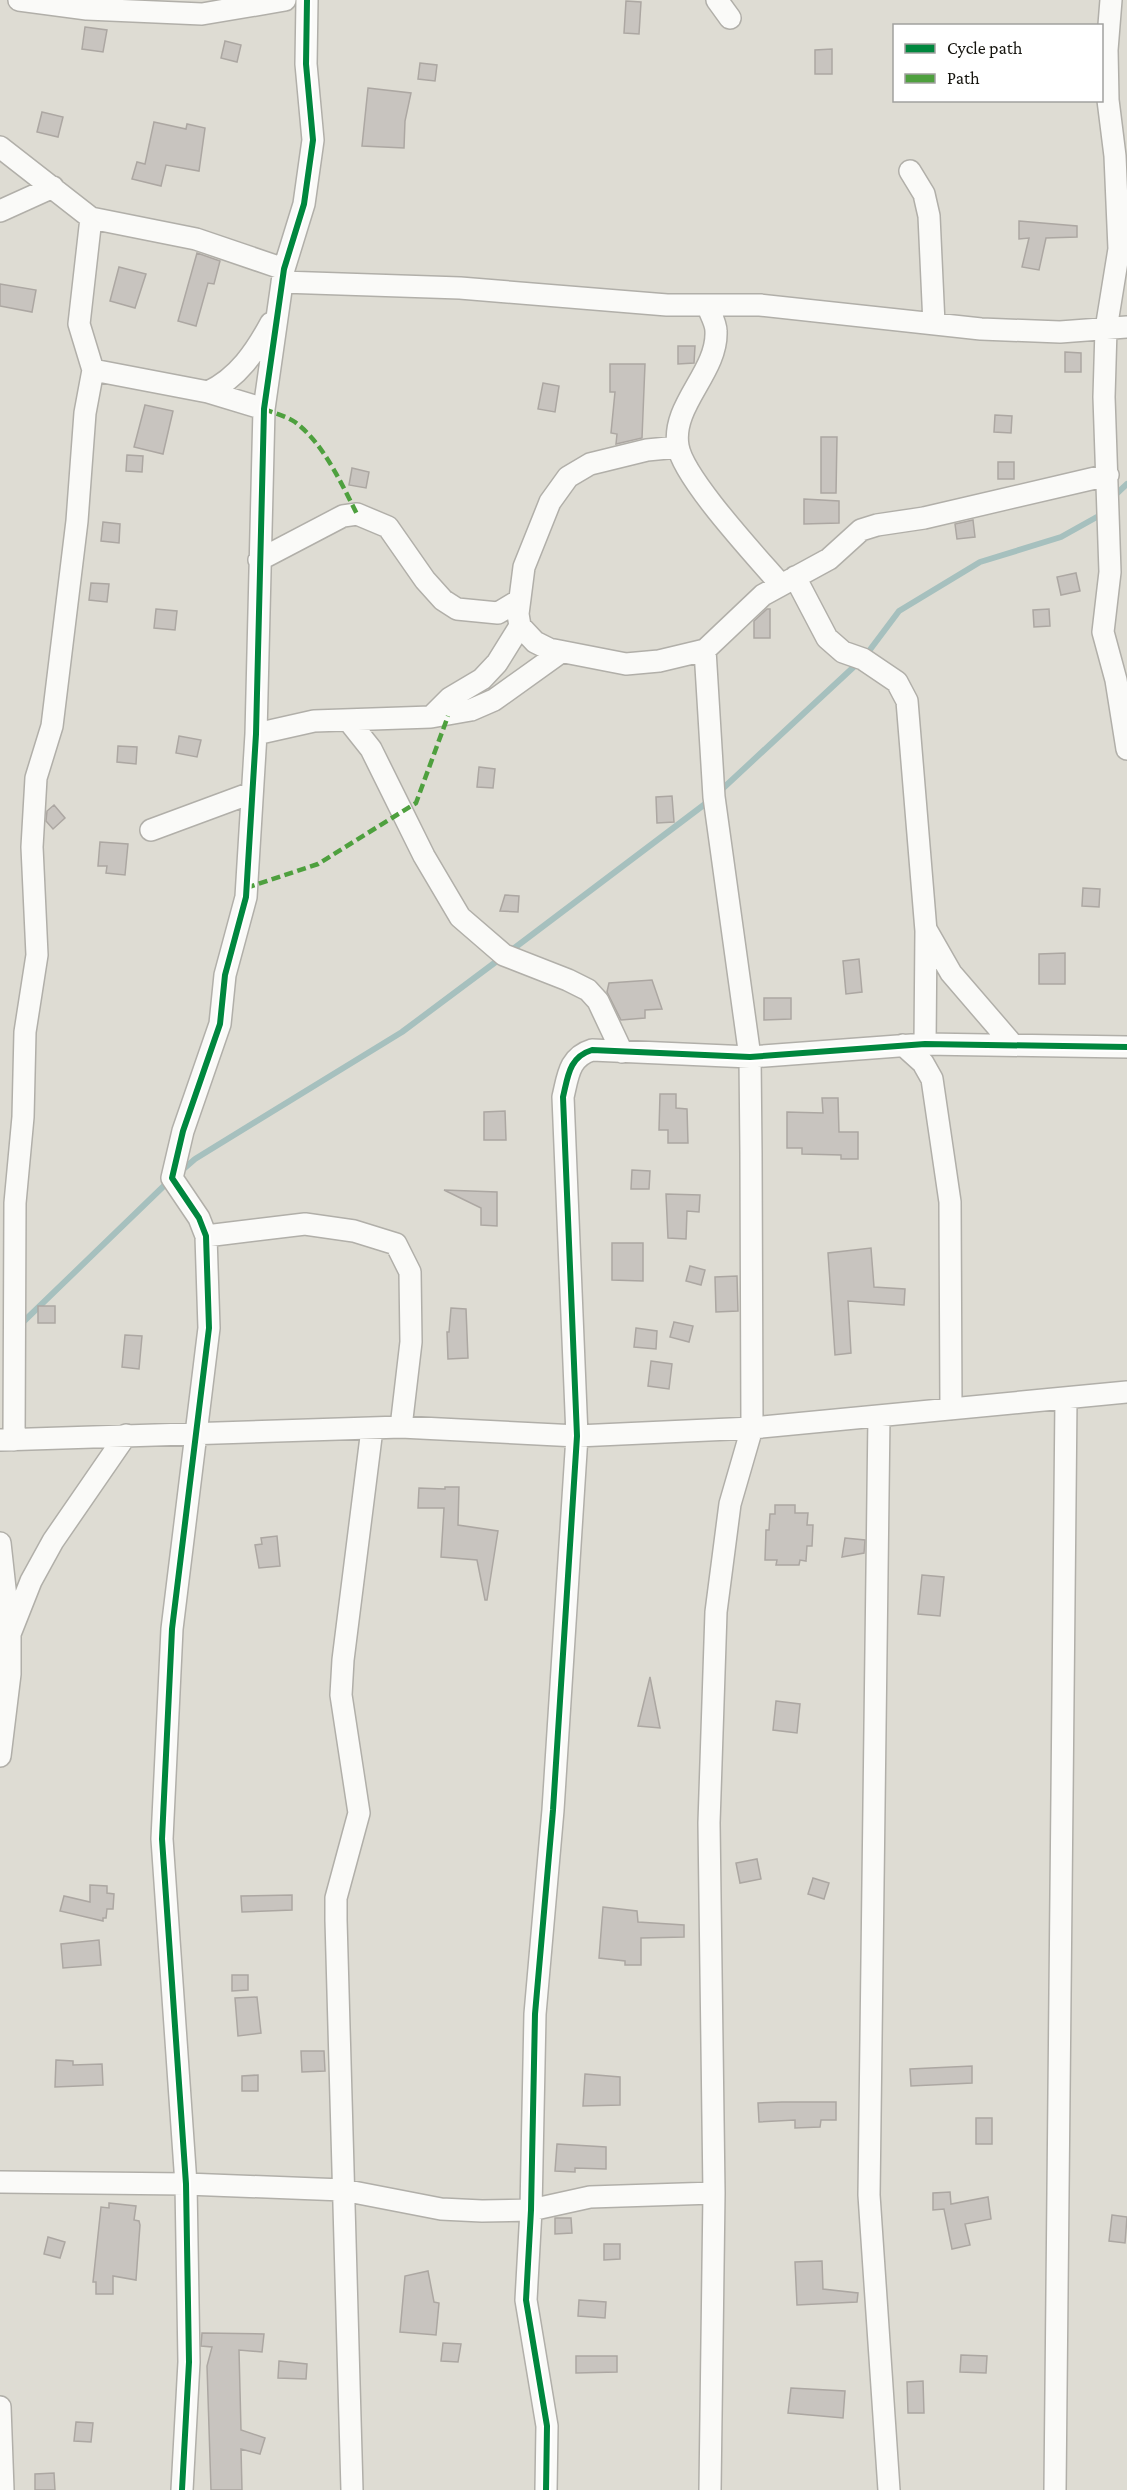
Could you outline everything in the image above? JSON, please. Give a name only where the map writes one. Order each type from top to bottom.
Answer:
[{"type":"street","points":[[20,0],[87,9],[202,14],[285,0]]},
{"type":"street","points":[[182,2490],[189,2362],[186,2184],[162,1839],[172,1629],[209,1328],[206,1236],[199,1218],[172,1178],[183,1131],[220,1024],[225,975],[246,897],[256,734],[264,409],[283,276],[304,204],[313,140],[306,64],[307,0]]},
{"type":"street","points":[[717,0],[730,18]]},
{"type":"street","points":[[1111,0],[1108,100],[1115,156],[1119,249],[1117,328],[1104,397],[1110,572],[1103,632],[1116,680],[1127,749]]},
{"type":"street","points":[[0,147],[91,218],[195,239],[283,276],[667,305],[760,305],[981,329],[1060,332],[1117,328]]},
{"type":"street","points":[[910,171],[924,194],[929,216],[934,324]]},
{"type":"street","points":[[0,211],[53,187]]},
{"type":"street","points":[[91,218],[79,324],[93,370],[85,413],[77,521],[52,726],[36,778],[32,847],[37,955],[25,1032],[23,1117],[15,1203],[7,1440],[402,1427],[577,1436],[752,1428],[1066,1400],[1127,1392]]},
{"type":"street","points":[[708,305],[717,330],[714,352],[681,418],[677,433],[682,462],[721,514],[788,581],[827,638],[843,652],[862,659],[897,682],[908,701],[926,931],[925,1044]]},
{"type":"street","points":[[208,392],[220,386],[253,355],[277,313]]},
{"type":"street","points":[[93,370],[208,392],[264,409]]},
{"type":"street","points":[[431,717],[450,698],[482,679],[497,663],[520,626],[518,601],[524,567],[550,502],[568,477],[590,464],[647,450],[678,447]]},
{"type":"street","points":[[520,626],[535,642],[561,652],[626,664],[659,661],[705,650],[763,596],[829,559],[861,530],[924,518],[1108,475]]},
{"type":"street","points":[[259,560],[343,516],[357,514],[388,527],[425,580],[443,600],[458,609],[498,613],[518,601]]},
{"type":"street","points":[[705,650],[714,797],[750,1057],[752,1428],[730,1504],[716,1612],[709,1823],[714,2193],[711,2490]]},
{"type":"street","points":[[256,734],[314,721],[431,717],[471,710],[494,700],[561,652]]},
{"type":"street","points":[[348,720],[371,748],[424,856],[460,917],[504,955],[588,990],[598,1001],[622,1052]]},
{"type":"street","points":[[151,830],[251,792]]},
{"type":"street","points":[[926,931],[951,973],[1013,1046]]},
{"type":"street","points":[[546,2490],[547,2426],[526,2301],[531,2210],[535,2014],[553,1810],[577,1436],[563,1097],[570,1066],[582,1053],[592,1050],[750,1057],[925,1044],[1127,1047]]},
{"type":"street","points":[[903,1045],[923,1063],[932,1079],[950,1202],[951,1409]]},
{"type":"street","points":[[206,1236],[305,1224],[354,1231],[396,1244],[410,1272],[411,1342],[402,1427]]},
{"type":"street","points":[[1055,2490],[1066,1400]]},
{"type":"street","points":[[879,1416],[869,2195],[889,2490]]},
{"type":"street","points":[[352,2490],[336,1898],[359,1814],[341,1695],[343,1660],[372,1429]]},
{"type":"street","points":[[10,1634],[31,1581],[52,1541],[126,1435]]},
{"type":"street","points":[[0,1543],[10,1634],[10,1674],[0,1756]]},
{"type":"street","points":[[0,2182],[186,2184],[343,2190],[441,2208],[482,2211],[531,2210],[590,2197],[714,2193]]},
{"type":"street","points":[[0,2407],[3,2490]]},
{"type":"building","points":[[626,1],[641,2],[639,34],[624,33]]},
{"type":"building","points":[[85,27],[107,30],[103,52],[82,49]]},
{"type":"building","points":[[225,41],[241,45],[237,62],[221,58]]},
{"type":"building","points":[[832,49],[832,74],[815,74],[815,50]]},
{"type":"building","points":[[420,63],[437,65],[435,81],[418,79]]},
{"type":"building","points":[[368,88],[411,93],[405,121],[404,148],[362,146]]},
{"type":"building","points":[[42,112],[63,117],[58,137],[37,132]]},
{"type":"building","points":[[154,122],[186,129],[187,124],[205,128],[199,171],[166,165],[161,186],[132,179],[137,162],[145,164]]},
{"type":"building","points":[[1019,221],[1077,226],[1077,237],[1046,238],[1039,270],[1022,267],[1029,238],[1019,239]]},
{"type":"building","points":[[197,253],[220,261],[214,284],[208,283],[196,326],[178,321]]},
{"type":"building","points":[[119,267],[146,274],[135,308],[110,301]]},
{"type":"building","points":[[0,284],[36,290],[32,312],[0,306]]},
{"type":"building","points":[[678,346],[695,346],[694,363],[678,364]]},
{"type":"building","points":[[1065,352],[1081,353],[1081,372],[1065,372]]},
{"type":"building","points":[[610,364],[645,364],[642,438],[616,444],[617,434],[611,433],[615,392],[610,392]]},
{"type":"building","points":[[543,383],[559,386],[555,412],[538,409]]},
{"type":"building","points":[[145,405],[173,411],[163,454],[134,447]]},
{"type":"building","points":[[995,415],[1012,416],[1011,433],[994,432]]},
{"type":"building","points":[[821,437],[837,437],[836,493],[821,493]]},
{"type":"building","points":[[127,455],[143,456],[142,472],[126,471]]},
{"type":"building","points":[[998,462],[1014,462],[1014,479],[998,479]]},
{"type":"building","points":[[352,468],[369,472],[366,488],[349,485]]},
{"type":"building","points":[[804,499],[839,501],[839,523],[804,524]]},
{"type":"building","points":[[973,520],[975,537],[957,539],[955,524]]},
{"type":"building","points":[[103,522],[120,524],[119,543],[101,541]]},
{"type":"building","points":[[1076,573],[1080,591],[1061,595],[1057,577]]},
{"type":"building","points":[[91,583],[109,584],[107,602],[89,600]]},
{"type":"building","points":[[156,609],[177,611],[175,630],[154,628]]},
{"type":"building","points":[[770,609],[770,638],[754,638],[754,621]]},
{"type":"building","points":[[1049,609],[1050,626],[1034,627],[1033,610]]},
{"type":"building","points":[[179,736],[201,740],[197,757],[176,753]]},
{"type":"building","points":[[118,746],[137,747],[136,764],[117,762]]},
{"type":"building","points":[[479,767],[495,769],[493,788],[477,787]]},
{"type":"building","points":[[672,796],[674,822],[657,823],[656,797]]},
{"type":"building","points":[[54,805],[65,818],[53,829],[46,821],[47,811]]},
{"type":"building","points":[[100,842],[128,844],[125,875],[106,873],[107,866],[98,866]]},
{"type":"building","points":[[1083,888],[1100,889],[1099,907],[1082,906]]},
{"type":"building","points":[[505,895],[519,896],[518,912],[500,911]]},
{"type":"building","points":[[1065,953],[1065,984],[1039,984],[1039,954]]},
{"type":"building","points":[[859,959],[862,992],[846,994],[843,961]]},
{"type":"building","points":[[652,980],[662,1009],[645,1010],[645,1018],[621,1020],[607,992],[609,983]]},
{"type":"building","points":[[764,998],[791,998],[791,1019],[764,1020]]},
{"type":"building","points":[[660,1094],[676,1094],[676,1108],[687,1109],[688,1143],[668,1143],[668,1130],[659,1130]]},
{"type":"building","points":[[822,1098],[838,1098],[839,1132],[858,1132],[858,1159],[841,1159],[841,1155],[802,1154],[802,1148],[787,1148],[787,1112],[823,1113]]},
{"type":"building","points":[[505,1111],[506,1140],[484,1140],[484,1112]]},
{"type":"building","points":[[632,1170],[650,1171],[649,1189],[631,1189]]},
{"type":"building","points":[[444,1190],[497,1192],[497,1226],[481,1225],[481,1208]]},
{"type":"building","points":[[666,1194],[700,1195],[699,1212],[687,1211],[686,1239],[668,1238]]},
{"type":"building","points":[[612,1243],[643,1243],[643,1281],[612,1280]]},
{"type":"building","points":[[871,1248],[874,1287],[905,1289],[904,1305],[848,1301],[851,1353],[835,1355],[828,1253]]},
{"type":"building","points":[[690,1266],[705,1270],[701,1285],[686,1281]]},
{"type":"building","points":[[737,1276],[738,1311],[716,1312],[715,1277]]},
{"type":"building","points":[[38,1306],[55,1306],[55,1323],[38,1323]]},
{"type":"building","points":[[451,1308],[466,1309],[468,1358],[448,1359],[447,1332],[449,1332]]},
{"type":"building","points":[[674,1322],[693,1326],[689,1342],[670,1337]]},
{"type":"building","points":[[636,1328],[657,1331],[656,1349],[634,1347]]},
{"type":"building","points":[[125,1335],[142,1336],[139,1369],[122,1367]]},
{"type":"building","points":[[651,1361],[672,1364],[669,1389],[648,1386]]},
{"type":"building","points":[[445,1487],[459,1487],[458,1525],[498,1531],[487,1600],[485,1600],[477,1560],[441,1557],[444,1508],[418,1508],[419,1488],[445,1489]]},
{"type":"building","points":[[775,1505],[795,1505],[795,1513],[808,1513],[807,1525],[813,1525],[812,1546],[807,1546],[806,1561],[800,1560],[799,1565],[776,1565],[777,1560],[765,1560],[766,1530],[769,1530],[770,1514],[775,1514]]},
{"type":"building","points":[[277,1536],[280,1566],[259,1568],[255,1545],[262,1544],[261,1538]]},
{"type":"building","points":[[845,1538],[865,1540],[864,1553],[842,1557]]},
{"type":"building","points":[[922,1575],[944,1577],[940,1616],[918,1614]]},
{"type":"building","points":[[650,1677],[660,1728],[638,1726]]},
{"type":"building","points":[[776,1701],[800,1704],[797,1733],[773,1730]]},
{"type":"building","points":[[757,1859],[761,1879],[740,1883],[736,1863]]},
{"type":"building","points":[[813,1878],[829,1883],[824,1899],[808,1894]]},
{"type":"building","points":[[90,1885],[107,1886],[107,1893],[114,1894],[113,1909],[107,1909],[106,1918],[103,1918],[103,1921],[60,1911],[64,1896],[90,1902]]},
{"type":"building","points":[[292,1895],[292,1910],[242,1912],[241,1896]]},
{"type":"building","points":[[603,1907],[637,1911],[638,1922],[684,1925],[684,1937],[641,1938],[641,1965],[625,1965],[625,1961],[599,1958]]},
{"type":"building","points":[[99,1940],[101,1965],[63,1968],[61,1944]]},
{"type":"building","points":[[232,1975],[248,1975],[248,1990],[232,1991]]},
{"type":"building","points":[[257,1997],[261,2033],[238,2036],[235,1998]]},
{"type":"building","points":[[301,2051],[324,2051],[325,2071],[302,2072]]},
{"type":"building","points":[[56,2060],[73,2061],[73,2065],[102,2064],[103,2085],[55,2087]]},
{"type":"building","points":[[972,2066],[972,2083],[911,2086],[910,2069]]},
{"type":"building","points":[[585,2074],[620,2077],[620,2105],[583,2106]]},
{"type":"building","points":[[258,2075],[258,2091],[242,2091],[242,2076]]},
{"type":"building","points":[[836,2102],[836,2120],[821,2120],[820,2127],[795,2128],[795,2120],[759,2122],[758,2103]]},
{"type":"building","points":[[976,2118],[992,2118],[992,2144],[976,2144]]},
{"type":"building","points":[[557,2144],[606,2147],[606,2169],[575,2168],[575,2172],[555,2171]]},
{"type":"building","points":[[950,2192],[951,2204],[988,2197],[991,2219],[965,2224],[970,2245],[952,2249],[944,2209],[933,2210],[933,2193]]},
{"type":"building","points":[[109,2203],[136,2206],[134,2220],[139,2221],[140,2225],[136,2280],[113,2276],[113,2294],[96,2294],[96,2282],[93,2282],[101,2207],[109,2208]]},
{"type":"building","points":[[1112,2215],[1127,2217],[1125,2243],[1109,2241]]},
{"type":"building","points":[[555,2218],[571,2218],[572,2233],[555,2234]]},
{"type":"building","points":[[48,2237],[65,2242],[60,2258],[44,2254]]},
{"type":"building","points":[[604,2244],[620,2244],[620,2259],[604,2260]]},
{"type":"building","points":[[822,2261],[823,2289],[858,2293],[857,2302],[797,2305],[795,2262]]},
{"type":"building","points":[[428,2271],[434,2302],[439,2303],[436,2335],[400,2332],[405,2276]]},
{"type":"building","points":[[579,2300],[606,2302],[605,2318],[578,2316]]},
{"type":"building","points":[[202,2333],[264,2334],[262,2352],[239,2350],[241,2430],[265,2438],[260,2454],[241,2449],[242,2490],[211,2490],[207,2366],[212,2347],[201,2346]]},
{"type":"building","points":[[443,2343],[461,2344],[458,2362],[441,2361]]},
{"type":"building","points":[[961,2355],[987,2356],[986,2373],[960,2372]]},
{"type":"building","points":[[576,2356],[617,2356],[617,2372],[576,2373]]},
{"type":"building","points":[[279,2361],[307,2364],[306,2379],[278,2378]]},
{"type":"building","points":[[923,2381],[924,2413],[908,2413],[907,2382]]},
{"type":"building","points":[[791,2388],[845,2391],[843,2418],[788,2413]]},
{"type":"building","points":[[76,2422],[93,2423],[91,2442],[74,2441]]},
{"type":"building","points":[[54,2473],[55,2490],[35,2490],[35,2474]]},
{"type":"waterway","points":[[1112,498],[1127,484]]},
{"type":"waterway","points":[[866,655],[899,611],[980,562],[1061,537],[1104,513]]},
{"type":"waterway","points":[[719,792],[859,662]]},
{"type":"waterway","points":[[509,952],[709,801]]},
{"type":"waterway","points":[[180,1172],[195,1159],[402,1032],[501,958]]},
{"type":"waterway","points":[[20,1325],[170,1180]]},
{"type":"marked path","points":[[264,409],[295,422],[315,441],[338,477],[357,514]]},
{"type":"marked path","points":[[246,888],[318,864],[416,803],[448,716]]},
{"type":"cycle path","points":[[182,2490],[189,2362],[186,2184],[162,1839],[172,1629],[209,1328],[206,1236],[199,1218],[172,1178],[183,1131],[220,1024],[225,975],[246,897],[256,734],[264,409],[284,269],[304,204],[313,140],[306,64],[307,0]]},
{"type":"cycle path","points":[[546,2490],[547,2426],[526,2300],[531,2210],[535,2014],[553,1810],[577,1436],[563,1097],[571,1068],[578,1057],[592,1050],[750,1057],[925,1044],[1127,1047]]}]
